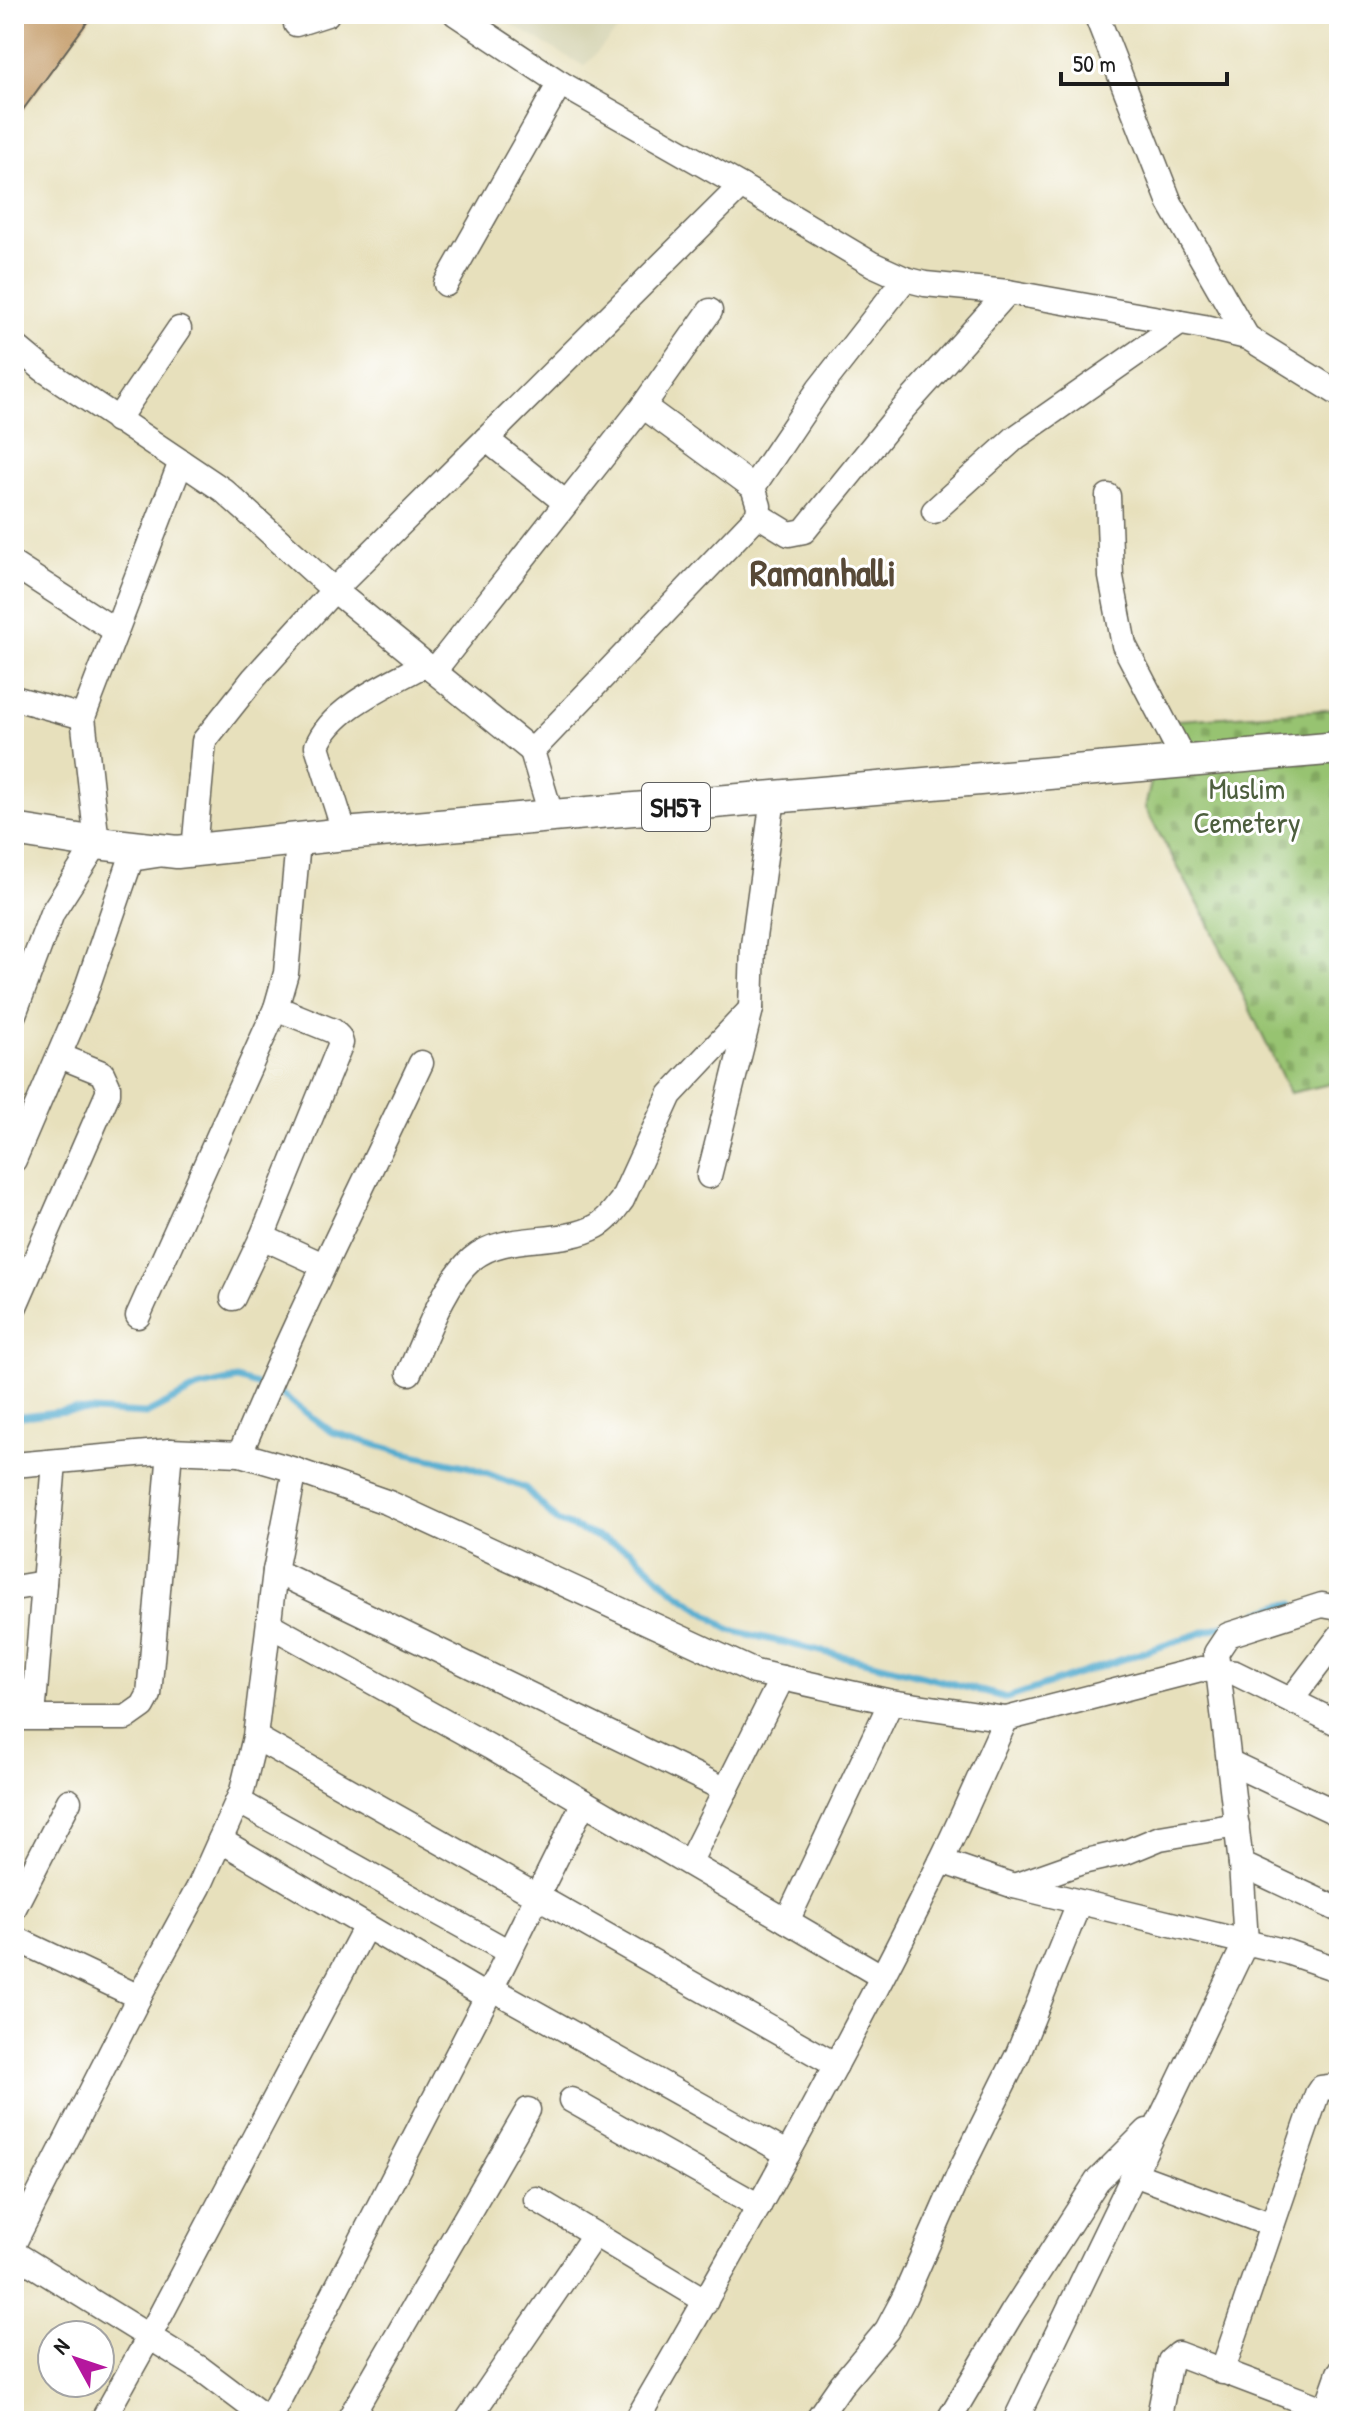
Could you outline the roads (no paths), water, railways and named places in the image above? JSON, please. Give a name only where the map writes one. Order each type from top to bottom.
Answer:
[{"type":"main road","name":"SH57","points":[[14,830],[97,843],[186,851],[1339,748]]},
{"type":"street","points":[[296,24],[327,14]]},
{"type":"street","points":[[456,14],[560,83],[872,264],[905,279],[925,284],[1008,292],[1247,337],[1339,394]]},
{"type":"street","points":[[1096,14],[1170,203],[1247,337]]},
{"type":"street","points":[[446,284],[560,83]]},
{"type":"street","points":[[14,1160],[83,999],[131,859],[186,851],[204,741],[254,678],[334,590],[741,186]]},
{"type":"street","points":[[753,487],[819,389],[905,279]]},
{"type":"street","points":[[758,515],[789,534],[804,531],[903,409],[1008,292]]},
{"type":"street","points":[[138,1316],[276,1008],[287,962],[298,842],[340,835],[317,746],[322,733],[350,708],[429,667],[643,406],[710,311]]},
{"type":"street","points":[[934,511],[1015,438],[1180,323]]},
{"type":"street","points":[[117,420],[179,329]]},
{"type":"street","points":[[14,345],[43,369],[223,490],[334,590],[532,751],[552,818]]},
{"type":"street","points":[[532,751],[758,515],[759,506],[753,487],[643,406]]},
{"type":"street","points":[[486,439],[566,503]]},
{"type":"street","points":[[16,1004],[52,913],[97,843],[83,717],[181,462]]},
{"type":"street","points":[[1108,496],[1111,577],[1124,645],[1185,762]]},
{"type":"street","points":[[14,565],[116,631]]},
{"type":"street","points":[[14,698],[83,717]]},
{"type":"street","points":[[709,1176],[751,1009],[753,945],[773,798]]},
{"type":"street","points":[[233,1298],[262,1237],[341,1043],[333,1031],[276,1008]]},
{"type":"street","points":[[409,1373],[449,1289],[474,1257],[495,1247],[584,1232],[599,1225],[611,1214],[622,1200],[670,1095],[751,1009]]},
{"type":"street","points":[[15,1306],[108,1093],[102,1073],[60,1056]]},
{"type":"street","points":[[240,1454],[323,1265],[356,1204],[421,1063]]},
{"type":"street","points":[[262,1237],[323,1265]]},
{"type":"street","points":[[54,1462],[44,1583],[24,1717],[126,1718],[143,1706],[149,1695],[170,1451]]},
{"type":"street","points":[[14,1465],[170,1451],[240,1454],[389,1503],[755,1672],[891,1702],[1006,1719],[1201,1669],[1235,1673],[1339,1724]]},
{"type":"street","points":[[14,2243],[139,1997],[199,1887],[238,1801],[255,1737],[275,1571],[295,1470]]},
{"type":"street","points":[[275,1571],[726,1790]]},
{"type":"street","points":[[14,1588],[44,1583]]},
{"type":"street","points":[[1015,2421],[1246,1942],[1237,1825],[1216,1653],[1228,1635],[1322,1605],[1339,1608]]},
{"type":"street","points":[[270,1625],[584,1802],[881,1976]]},
{"type":"street","points":[[1291,1700],[1339,1637]]},
{"type":"street","points":[[689,1863],[782,1678]]},
{"type":"street","points":[[787,1921],[891,1702]]},
{"type":"street","points":[[636,2421],[836,2065],[941,1861],[1006,1719]]},
{"type":"street","points":[[255,1737],[836,2065]]},
{"type":"street","points":[[1229,1762],[1339,1814]]},
{"type":"street","points":[[14,1908],[69,1801]]},
{"type":"street","points":[[238,1801],[509,1952]]},
{"type":"street","points":[[14,2253],[201,2369],[269,2421],[584,1802]]},
{"type":"street","points":[[1014,1886],[1082,1862],[1126,1852],[1160,1838],[1237,1825]]},
{"type":"street","points":[[220,1840],[366,1926],[788,2154]]},
{"type":"street","points":[[941,1861],[1014,1886],[1287,1952],[1339,1970]]},
{"type":"street","points":[[1241,1864],[1339,1910]]},
{"type":"street","points":[[816,2421],[841,2385],[887,2330],[904,2298],[961,2169],[1018,2054],[1079,1903]]},
{"type":"street","points":[[102,2421],[366,1926]]},
{"type":"street","points":[[14,1938],[139,1997]]},
{"type":"street","points":[[1222,2372],[1317,2094],[1321,2088],[1339,2090]]},
{"type":"street","points":[[571,2100],[759,2206]]},
{"type":"street","points":[[348,2421],[528,2110]]},
{"type":"street","points":[[948,2421],[1012,2313],[1097,2181],[1163,2116]]},
{"type":"street","points":[[1134,2174],[1272,2225]]},
{"type":"street","points":[[536,2199],[706,2301]]},
{"type":"street","points":[[467,2421],[594,2235]]},
{"type":"street","points":[[1158,2421],[1173,2356],[1178,2354],[1332,2413],[1339,2373]]},
{"type":"waterway","points":[[14,1417],[74,1410],[146,1414],[197,1388],[237,1379],[277,1391],[332,1432],[404,1453],[470,1467],[525,1488],[557,1521],[631,1550],[669,1587],[730,1630],[1007,1698],[1228,1624]]},
{"type":"waterway","points":[[1259,1613],[1293,1604]]},
{"type":"district","name":"Ramanhalli","points":[[823,573]]},
{"type":"park label","name":"Muslim Cemetery","points":[[1247,806]]}]
